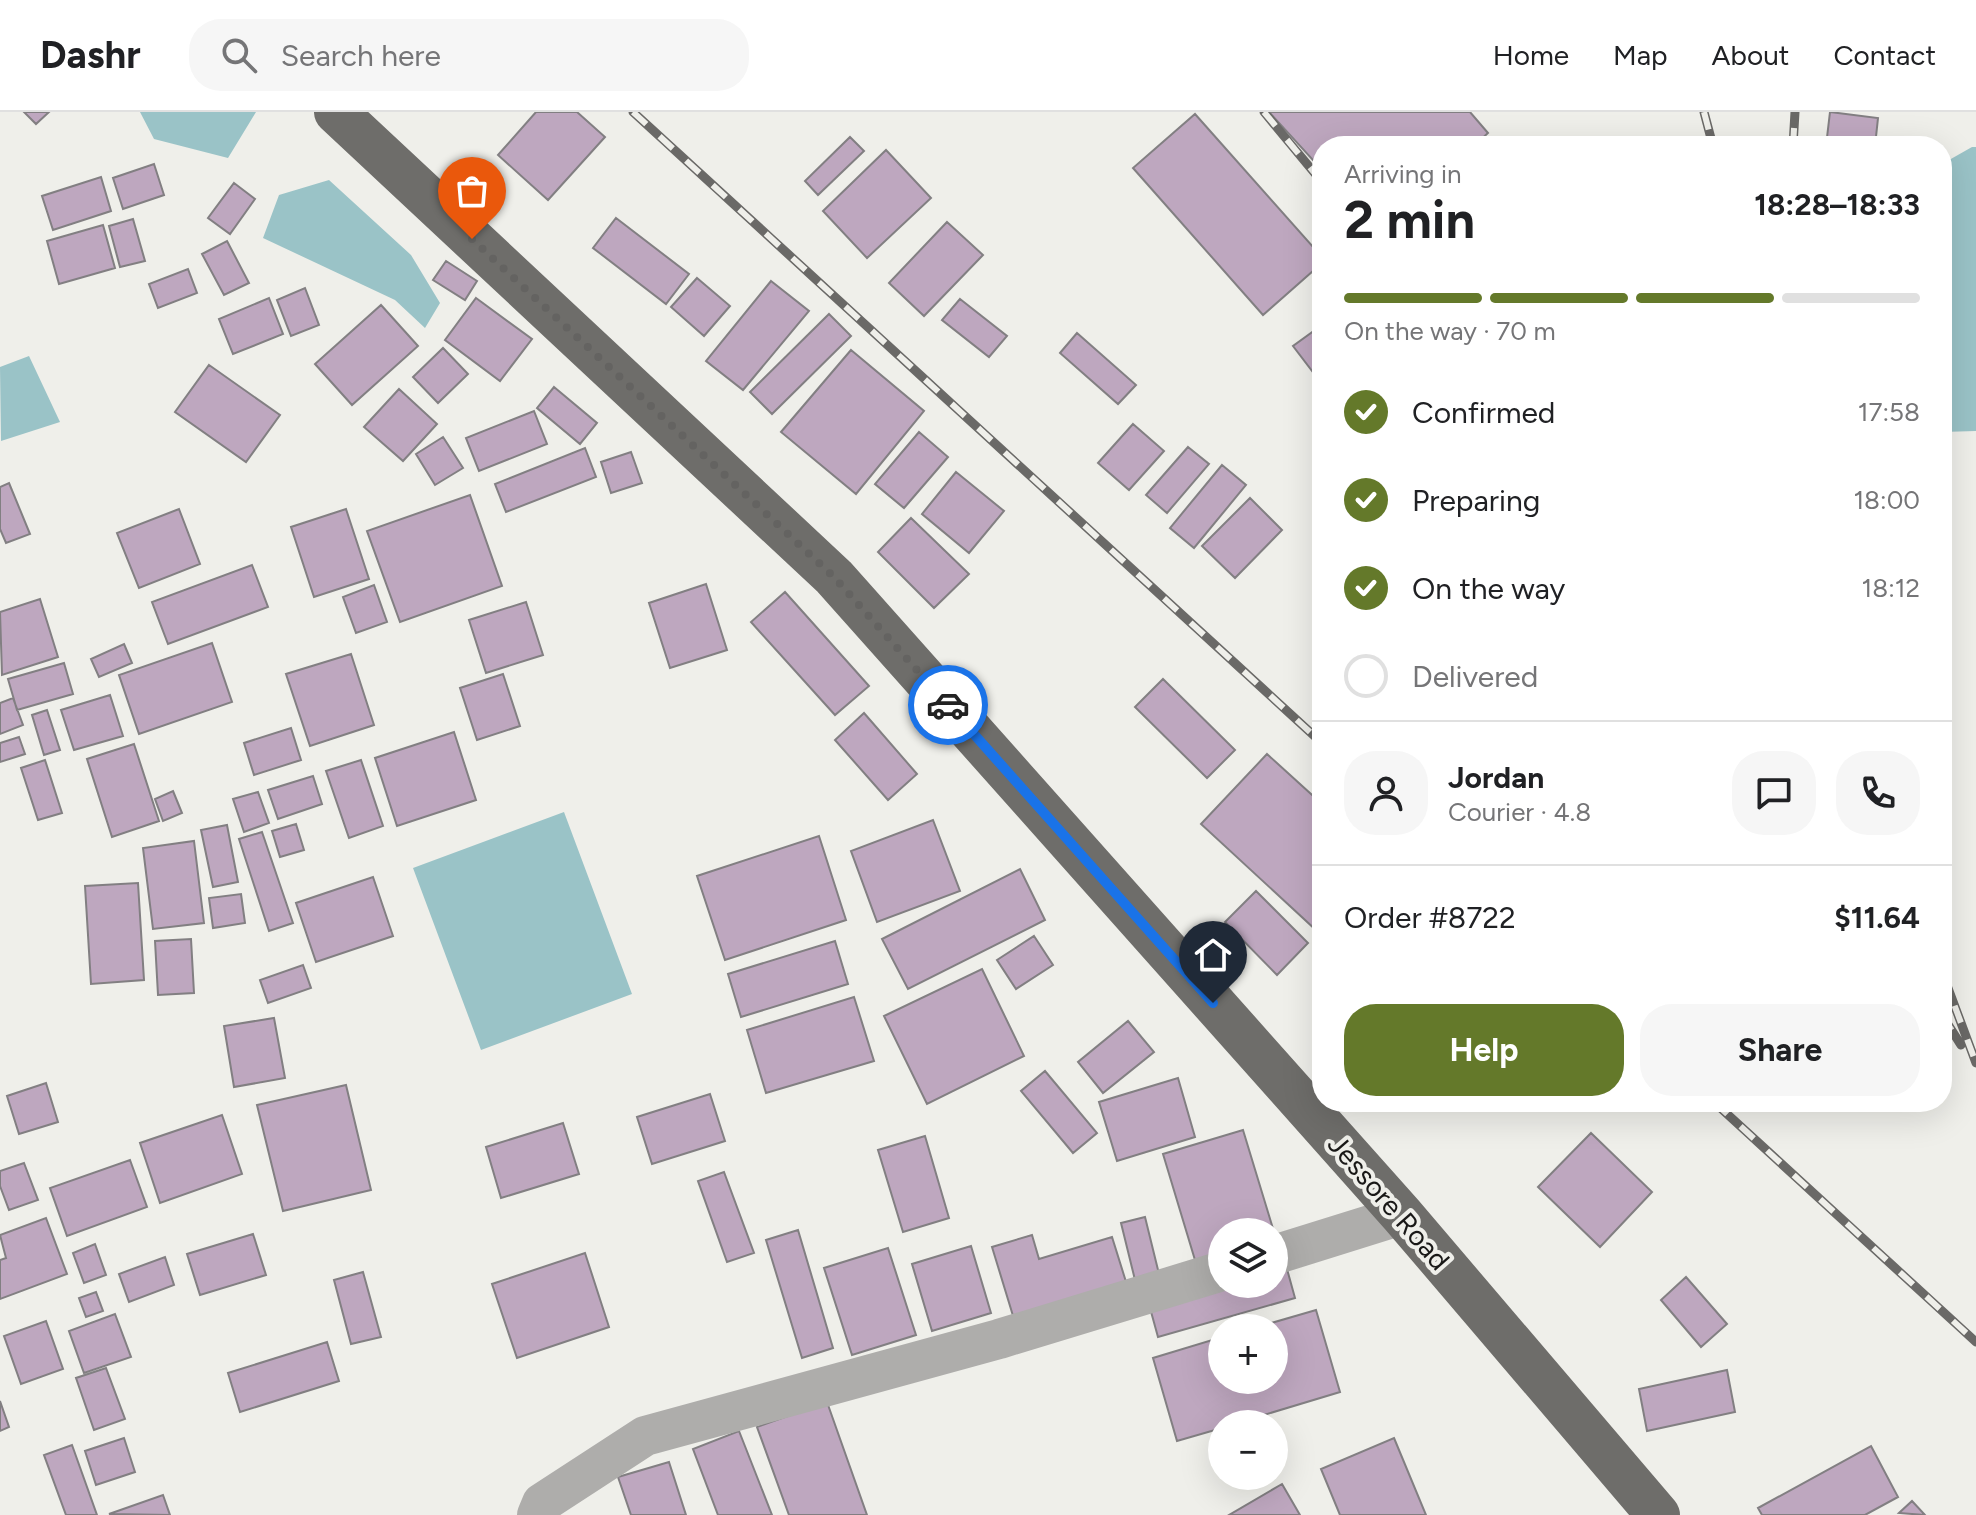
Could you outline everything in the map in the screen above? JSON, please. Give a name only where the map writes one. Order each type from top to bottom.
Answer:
[{"type":"highway","name":"Jessore Road","points":[[336,112],[834,577],[1402,1215],[1658,1515]]},
{"type":"street","points":[[1288,1251],[1402,1215]]},
{"type":"street","points":[[537,1515],[542,1503],[645,1436],[999,1339],[1208,1275]]},
{"type":"water","points":[[140,112],[256,112],[228,158],[154,139]]},
{"type":"water","points":[[1976,147],[1976,431],[1952,432],[1952,158]]},
{"type":"water","points":[[329,180],[411,255],[440,303],[425,328],[395,300],[263,238],[279,195]]},
{"type":"water","points":[[29,356],[60,422],[1,441],[0,367]]},
{"type":"water","points":[[564,812],[632,994],[481,1050],[413,868]]},
{"type":"building","points":[[24,112],[49,112],[36,124]]},
{"type":"building","points":[[536,112],[577,112],[605,137],[548,200],[498,155]]},
{"type":"building","points":[[1269,112],[1470,112],[1488,133],[1485,136],[1312,136],[1312,159]]},
{"type":"building","points":[[1830,112],[1878,118],[1876,136],[1827,136]]},
{"type":"building","points":[[1195,114],[1312,246],[1312,272],[1263,315],[1133,168]]},
{"type":"building","points":[[850,137],[864,151],[818,195],[805,181]]},
{"type":"building","points":[[886,150],[931,198],[867,258],[823,211]]},
{"type":"building","points":[[154,164],[164,195],[123,209],[113,178]]},
{"type":"building","points":[[101,177],[111,211],[53,230],[42,196]]},
{"type":"building","points":[[234,183],[255,199],[230,234],[208,218]]},
{"type":"building","points":[[616,218],[689,274],[666,304],[593,248]]},
{"type":"building","points":[[133,219],[145,261],[120,267],[109,226]]},
{"type":"building","points":[[947,222],[983,255],[924,316],[889,283]]},
{"type":"building","points":[[103,225],[115,268],[59,284],[47,241]]},
{"type":"building","points":[[227,241],[249,283],[224,295],[202,254]]},
{"type":"building","points":[[446,261],[477,281],[465,300],[433,280]]},
{"type":"building","points":[[188,269],[197,293],[158,308],[149,284]]},
{"type":"building","points":[[697,278],[730,306],[704,336],[671,307]]},
{"type":"building","points":[[771,281],[809,311],[743,390],[706,361]]},
{"type":"building","points":[[305,288],[319,325],[291,336],[277,300]]},
{"type":"building","points":[[269,298],[283,334],[233,354],[219,319]]},
{"type":"building","points":[[476,298],[532,339],[500,381],[445,340]]},
{"type":"building","points":[[960,299],[1007,336],[989,357],[942,320]]},
{"type":"building","points":[[381,305],[418,346],[352,405],[315,364]]},
{"type":"building","points":[[829,314],[851,336],[772,414],[750,392]]},
{"type":"building","points":[[1312,332],[1312,371],[1293,346]]},
{"type":"building","points":[[1077,333],[1136,385],[1118,404],[1060,353]]},
{"type":"building","points":[[443,348],[468,374],[438,403],[413,377]]},
{"type":"building","points":[[851,350],[924,411],[856,494],[781,432]]},
{"type":"building","points":[[209,365],[280,415],[246,462],[175,412]]},
{"type":"building","points":[[554,387],[597,423],[580,444],[537,408]]},
{"type":"building","points":[[399,389],[437,424],[403,461],[364,427]]},
{"type":"building","points":[[534,411],[547,444],[479,471],[466,438]]},
{"type":"building","points":[[1133,424],[1164,451],[1129,490],[1098,463]]},
{"type":"building","points":[[919,432],[948,457],[904,508],[875,484]]},
{"type":"building","points":[[443,437],[463,468],[435,485],[416,454]]},
{"type":"building","points":[[1188,447],[1209,464],[1167,513],[1146,495]]},
{"type":"building","points":[[585,448],[596,477],[506,512],[495,484]]},
{"type":"building","points":[[631,452],[642,483],[611,493],[601,462]]},
{"type":"building","points":[[1222,465],[1246,485],[1194,548],[1170,528]]},
{"type":"building","points":[[956,472],[1004,511],[969,553],[922,514]]},
{"type":"building","points":[[9,483],[30,534],[6,543],[0,529],[0,487]]},
{"type":"building","points":[[470,495],[502,586],[400,622],[367,531]]},
{"type":"building","points":[[1250,498],[1282,530],[1235,578],[1202,546]]},
{"type":"building","points":[[179,509],[200,564],[139,588],[117,533]]},
{"type":"building","points":[[346,509],[369,579],[314,597],[291,527]]},
{"type":"building","points":[[911,518],[969,574],[934,608],[878,552]]},
{"type":"building","points":[[252,565],[268,607],[168,644],[152,602]]},
{"type":"building","points":[[706,584],[727,650],[670,668],[649,603]]},
{"type":"building","points":[[374,585],[387,622],[356,633],[343,597]]},
{"type":"building","points":[[785,592],[869,686],[835,715],[751,622]]},
{"type":"building","points":[[40,599],[58,657],[2,675],[0,612]]},
{"type":"building","points":[[526,602],[543,655],[486,673],[469,620]]},
{"type":"building","points":[[212,643],[232,702],[139,734],[119,675]]},
{"type":"building","points":[[124,644],[132,663],[99,677],[91,659]]},
{"type":"building","points":[[351,654],[374,725],[310,746],[286,674]]},
{"type":"building","points":[[64,663],[73,694],[17,710],[8,679]]},
{"type":"building","points":[[503,674],[520,726],[477,740],[460,688]]},
{"type":"building","points":[[1163,679],[1235,750],[1207,778],[1135,707]]},
{"type":"building","points":[[110,695],[123,736],[74,750],[61,710]]},
{"type":"building","points":[[13,698],[23,725],[0,734],[0,703]]},
{"type":"building","points":[[47,710],[60,750],[44,755],[32,715]]},
{"type":"building","points":[[864,713],[917,774],[888,800],[835,740]]},
{"type":"building","points":[[291,728],[301,760],[254,775],[244,743]]},
{"type":"building","points":[[454,732],[476,800],[397,826],[375,758]]},
{"type":"building","points":[[19,737],[25,754],[0,762],[0,743]]},
{"type":"building","points":[[134,744],[159,821],[112,837],[87,759]]},
{"type":"building","points":[[1267,754],[1312,795],[1312,926],[1201,824]]},
{"type":"building","points":[[45,760],[62,813],[38,820],[21,768]]},
{"type":"building","points":[[361,760],[383,826],[349,838],[326,771]]},
{"type":"building","points":[[313,776],[322,804],[278,819],[268,790]]},
{"type":"building","points":[[173,791],[182,813],[163,821],[155,799]]},
{"type":"building","points":[[258,792],[269,823],[244,832],[233,799]]},
{"type":"building","points":[[933,820],[960,891],[877,922],[851,851]]},
{"type":"building","points":[[296,824],[304,850],[280,857],[272,831]]},
{"type":"building","points":[[227,825],[238,882],[213,887],[201,830]]},
{"type":"building","points":[[262,832],[293,923],[269,931],[239,839]]},
{"type":"building","points":[[819,836],[846,920],[725,960],[697,876]]},
{"type":"building","points":[[194,841],[204,923],[153,929],[143,848]]},
{"type":"building","points":[[1020,869],[1045,920],[908,989],[882,939]]},
{"type":"building","points":[[373,877],[393,936],[316,962],[296,903]]},
{"type":"building","points":[[138,883],[144,980],[91,984],[85,886]]},
{"type":"building","points":[[1256,891],[1308,943],[1277,975],[1225,922]]},
{"type":"building","points":[[241,894],[245,923],[213,928],[209,898]]},
{"type":"building","points":[[1034,936],[1053,965],[1016,989],[997,960]]},
{"type":"building","points":[[191,939],[194,993],[158,995],[155,941]]},
{"type":"building","points":[[835,941],[848,984],[741,1017],[728,974]]},
{"type":"building","points":[[303,965],[311,988],[268,1003],[260,980]]},
{"type":"building","points":[[982,969],[1024,1056],[927,1104],[884,1016]]},
{"type":"building","points":[[854,997],[874,1061],[766,1093],[747,1030]]},
{"type":"building","points":[[274,1018],[285,1078],[234,1087],[224,1026]]},
{"type":"building","points":[[1128,1021],[1154,1052],[1103,1093],[1078,1062]]},
{"type":"building","points":[[1045,1071],[1097,1133],[1073,1153],[1021,1091]]},
{"type":"building","points":[[1178,1078],[1195,1137],[1117,1161],[1099,1102]]},
{"type":"building","points":[[46,1083],[58,1122],[19,1134],[7,1096]]},
{"type":"building","points":[[346,1085],[371,1190],[283,1211],[257,1105]]},
{"type":"building","points":[[710,1094],[725,1141],[652,1164],[637,1117]]},
{"type":"building","points":[[222,1115],[242,1174],[160,1203],[140,1143]]},
{"type":"building","points":[[563,1123],[579,1174],[501,1198],[486,1147]]},
{"type":"building","points":[[1243,1130],[1270,1218],[1208,1218],[1208,1267],[1198,1270],[1163,1154]]},
{"type":"building","points":[[1591,1133],[1652,1192],[1600,1247],[1538,1187]]},
{"type":"building","points":[[925,1136],[949,1218],[903,1232],[878,1150]]},
{"type":"building","points":[[130,1160],[147,1207],[67,1236],[50,1188]]},
{"type":"building","points":[[24,1163],[38,1200],[9,1210],[0,1186],[0,1171]]},
{"type":"building","points":[[724,1172],[754,1253],[727,1262],[698,1181]]},
{"type":"building","points":[[1145,1217],[1160,1278],[1136,1284],[1121,1223]]},
{"type":"building","points":[[46,1218],[67,1274],[0,1299],[0,1260],[6,1258],[0,1235]]},
{"type":"building","points":[[798,1230],[833,1348],[802,1358],[766,1240]]},
{"type":"building","points":[[253,1234],[266,1275],[200,1295],[187,1254]]},
{"type":"building","points":[[1032,1235],[1039,1259],[1112,1237],[1127,1285],[1014,1319],[992,1247]]},
{"type":"building","points":[[95,1244],[106,1275],[84,1283],[73,1253]]},
{"type":"building","points":[[971,1246],[991,1313],[932,1331],[912,1264]]},
{"type":"building","points":[[888,1248],[916,1335],[852,1355],[824,1268]]},
{"type":"building","points":[[585,1253],[609,1327],[517,1358],[492,1284]]},
{"type":"building","points":[[165,1257],[174,1285],[129,1302],[119,1274]]},
{"type":"building","points":[[363,1272],[381,1337],[351,1344],[334,1280]]},
{"type":"building","points":[[1288,1273],[1295,1298],[1239,1314],[1208,1314],[1208,1323],[1158,1337],[1150,1308],[1208,1292],[1208,1298],[1288,1298]]},
{"type":"building","points":[[1686,1277],[1727,1324],[1701,1347],[1661,1300]]},
{"type":"building","points":[[96,1292],[103,1311],[86,1317],[79,1298]]},
{"type":"building","points":[[1316,1310],[1340,1392],[1280,1410],[1208,1410],[1208,1432],[1177,1441],[1153,1358],[1208,1341],[1208,1394],[1288,1394],[1288,1318]]},
{"type":"building","points":[[115,1314],[131,1357],[84,1373],[69,1331]]},
{"type":"building","points":[[46,1321],[63,1369],[21,1384],[4,1336]]},
{"type":"building","points":[[327,1342],[339,1381],[240,1412],[228,1373]]},
{"type":"building","points":[[106,1368],[125,1419],[94,1430],[76,1378]]},
{"type":"building","points":[[1727,1370],[1735,1412],[1647,1431],[1639,1389]]},
{"type":"building","points":[[0,1401],[9,1427],[0,1431]]},
{"type":"building","points":[[827,1402],[867,1515],[789,1515],[757,1427]]},
{"type":"building","points":[[739,1431],[772,1515],[718,1515],[693,1449]]},
{"type":"building","points":[[124,1438],[135,1472],[96,1485],[85,1451]]},
{"type":"building","points":[[1394,1438],[1426,1515],[1340,1515],[1321,1469]]},
{"type":"building","points":[[72,1445],[97,1515],[66,1515],[44,1455]]},
{"type":"building","points":[[1871,1446],[1898,1497],[1865,1515],[1762,1515],[1758,1508]]},
{"type":"building","points":[[669,1462],[686,1515],[631,1515],[618,1477]]},
{"type":"building","points":[[1272,1490],[1285,1490],[1300,1515],[1229,1515]]},
{"type":"building","points":[[163,1495],[170,1515],[109,1514]]},
{"type":"building","points":[[1912,1501],[1925,1515],[1899,1513]]},
{"type":"railway","points":[[633,112],[1312,734]]},
{"type":"railway","points":[[1264,112],[1312,170]]},
{"type":"railway","points":[[1704,112],[1710,136]]},
{"type":"railway","points":[[1794,136],[1795,112]]},
{"type":"railway","points":[[1952,999],[1976,1063]]},
{"type":"railway","points":[[1952,1031],[1961,1045]]},
{"type":"railway","points":[[1725,1112],[1976,1342]]},
{"type":"way so far","points":[[472,239],[834,577],[948,705]]},
{"type":"route","points":[[948,705],[1213,1003]]}]
